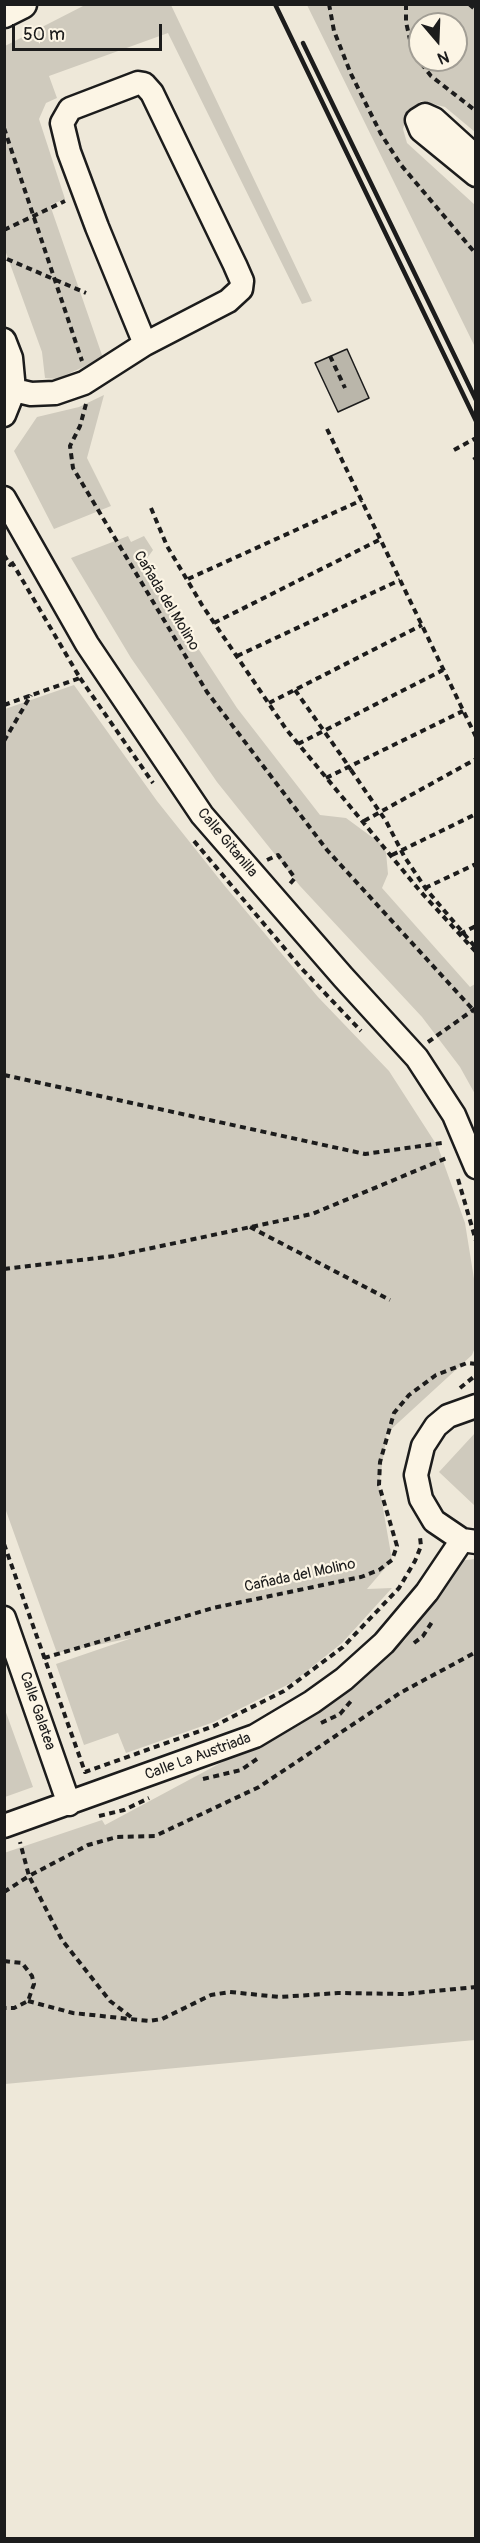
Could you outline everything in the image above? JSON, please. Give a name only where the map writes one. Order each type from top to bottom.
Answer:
[{"type":"street","points":[[4,13],[22,4]]},
{"type":"street","points":[[14,390],[31,394],[55,393],[84,383],[146,345],[228,301],[241,289],[242,281],[152,93],[144,84],[138,84],[70,110],[62,123],[69,152],[93,218],[146,345]]},
{"type":"street","points":[[476,157],[434,119],[425,115],[417,120],[421,130],[476,175]]},
{"type":"street","points":[[4,340],[11,357],[14,390],[4,415]]},
{"type":"street","name":"Calle Gitanilla","points":[[4,498],[87,644],[202,815],[417,1058],[454,1115],[465,1158]]},
{"type":"street","points":[[469,1541],[434,1521],[421,1499],[416,1475],[423,1446],[436,1426],[448,1416],[476,1406]]},
{"type":"street","name":"Calle La Austriada","points":[[9,1825],[255,1736],[312,1702],[344,1679],[384,1643],[469,1541]]},
{"type":"street","name":"Calle Galatea","points":[[4,1618],[69,1804]]},
{"type":"path","points":[[329,4],[334,31],[381,134],[401,165],[476,254]]},
{"type":"path","points":[[406,4],[406,22],[413,53],[431,76],[476,111]]},
{"type":"path","points":[[469,4],[476,10]]},
{"type":"path","name":"Cañada del Molino","points":[[4,128],[81,356],[86,404],[80,426],[70,446],[73,468],[203,685],[327,850],[475,1010]]},
{"type":"path","points":[[4,230],[65,201]]},
{"type":"path","points":[[7,259],[86,293]]},
{"type":"path","points":[[330,356],[345,388]]},
{"type":"path","points":[[327,429],[476,736]]},
{"type":"path","points":[[454,450],[476,438]]},
{"type":"path","points":[[188,579],[362,500]]},
{"type":"path","points":[[151,508],[168,546],[214,623],[298,744],[420,891],[476,950]]},
{"type":"path","points":[[214,623],[381,539]]},
{"type":"path","points":[[13,564],[80,678],[159,793]]},
{"type":"path","points":[[237,656],[400,580]]},
{"type":"path","points":[[269,703],[422,625]]},
{"type":"path","points":[[298,744],[443,670]]},
{"type":"path","points":[[4,705],[80,678]]},
{"type":"path","points":[[295,690],[380,812],[401,851],[426,888],[461,934]]},
{"type":"path","points":[[4,741],[32,695]]},
{"type":"path","points":[[326,778],[463,711]]},
{"type":"path","points":[[364,821],[476,759]]},
{"type":"path","points":[[392,855],[476,814]]},
{"type":"path","points":[[193,840],[302,969],[365,1035]]},
{"type":"path","points":[[273,858],[278,855],[295,878],[291,882]]},
{"type":"path","points":[[420,891],[476,864]]},
{"type":"path","points":[[461,934],[476,926]]},
{"type":"path","points":[[428,1042],[475,1010]]},
{"type":"path","points":[[4,1075],[364,1154],[442,1143]]},
{"type":"path","points":[[438,1134],[442,1143],[465,1158]]},
{"type":"path","points":[[4,1269],[114,1256],[312,1214],[465,1158]]},
{"type":"path","points":[[465,1158],[466,1200],[476,1241]]},
{"type":"path","points":[[250,1227],[390,1300]]},
{"type":"path","name":"Cañada del Molino","points":[[21,1667],[213,1608],[380,1570],[392,1560],[397,1546],[379,1485],[380,1462],[394,1413],[409,1395],[436,1375],[467,1363],[476,1364]]},
{"type":"path","points":[[454,1391],[476,1375]]},
{"type":"path","points":[[4,1544],[85,1772],[213,1726],[284,1690],[343,1647],[399,1588],[421,1546],[418,1527]]},
{"type":"path","points":[[4,1892],[88,1845],[117,1837],[155,1836],[260,1787],[400,1693],[476,1652]]},
{"type":"path","points":[[9,1825],[29,1876],[62,1940],[110,2001],[131,2018]]},
{"type":"path","points":[[4,1961],[22,1963],[32,1976],[33,1992],[28,2001],[21,2006],[4,2008]]},
{"type":"path","points":[[28,2001],[104,2018],[149,2021],[162,2019],[211,1995],[230,1992],[280,1997],[338,1993],[405,1994],[476,1987]]},
{"type":"shaded area","points":[[85,5],[171,5],[312,301],[302,304],[168,33],[49,76],[57,98],[46,103],[39,119],[65,199],[50,205],[103,358],[57,379],[45,378],[42,352],[5,250],[5,46]]},
{"type":"shaded area","points":[[307,5],[475,5],[475,132],[445,107],[421,101],[408,113],[403,129],[407,143],[475,205],[475,347]]},
{"type":"shaded area","points":[[104,395],[87,458],[111,506],[54,529],[14,451],[37,417],[79,407]]},
{"type":"shaded area","points":[[128,536],[131,542],[144,536],[153,550],[143,564],[237,708],[320,815],[346,818],[380,843],[386,852],[388,874],[382,888],[470,987],[475,984],[475,1094],[460,1067],[422,1017],[300,886],[217,782],[131,658],[71,558]]},
{"type":"shaded area","points":[[74,685],[157,801],[224,885],[318,997],[389,1071],[438,1147],[465,1223],[475,1285],[476,1345],[472,1355],[387,1433],[379,1485],[392,1560],[367,1589],[392,1588],[342,1643],[293,1682],[214,1722],[126,1753],[118,1733],[84,1745],[56,1664],[132,1638],[57,1653],[5,1508],[5,709]]},
{"type":"shaded area","points":[[475,1433],[475,1506],[439,1472]]},
{"type":"shaded area","points":[[475,1559],[475,2040],[5,2084],[4,1853],[102,1820],[105,1825],[336,1701],[405,1640],[458,1561]]},
{"type":"shaded area","points":[[4,1707],[33,1787],[5,1797],[4,1797]]},
{"type":"building","points":[[347,349],[369,398],[338,412],[315,363]]},
{"type":"railway","points":[[275,4],[476,421]]},
{"type":"railway","points":[[303,43],[476,400]]}]
